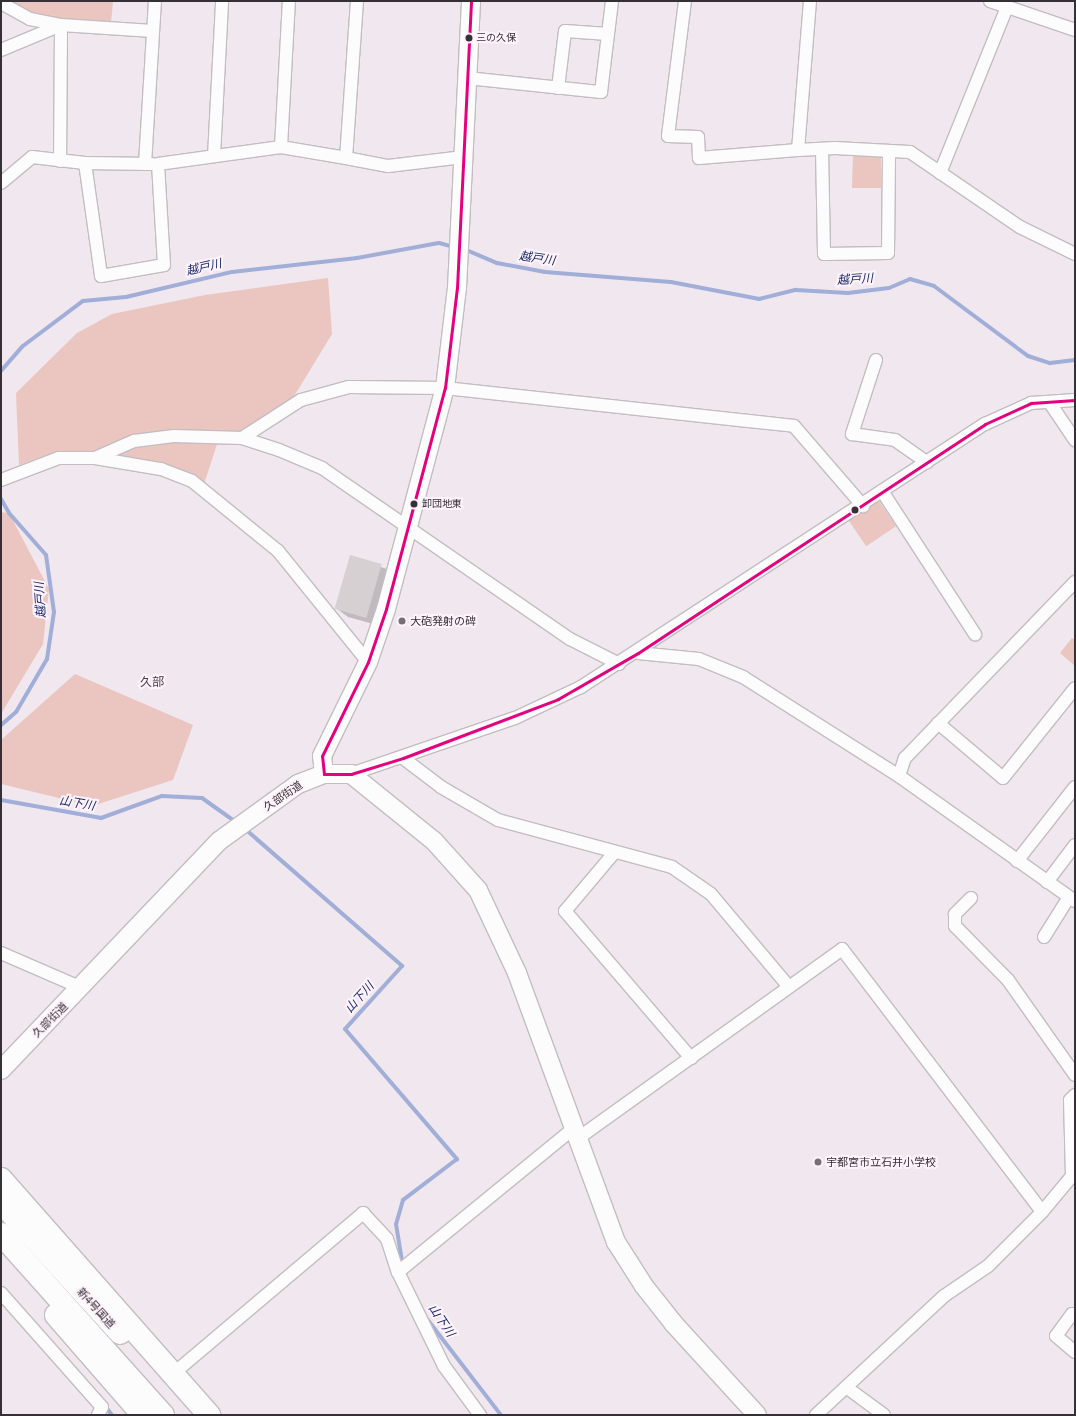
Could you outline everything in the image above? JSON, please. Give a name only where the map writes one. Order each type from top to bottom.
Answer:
[{"type":"highway","points":[[1,1179],[210,1415]]},
{"type":"highway","name":"新4号国道","points":[[1,1202],[189,1415]]},
{"type":"highway","name":"新4号国道","points":[[1,1234],[163,1415]]},
{"type":"highway","points":[[1,1254],[144,1415]]},
{"type":"street","points":[[145,164],[155,1]]},
{"type":"street","points":[[214,156],[222,1]]},
{"type":"street","points":[[281,147],[289,1]]},
{"type":"street","points":[[346,158],[357,1]]},
{"type":"street","points":[[324,774],[322,756],[368,662],[410,526],[445,388],[458,269],[471,1]]},
{"type":"street","points":[[467,78],[601,92],[612,1]]},
{"type":"street","points":[[685,1],[668,136],[698,137],[699,158],[822,149],[910,152],[1020,227],[1075,254]]},
{"type":"street","points":[[798,150],[810,1]]},
{"type":"street","points":[[990,1],[1075,30]]},
{"type":"street","points":[[1,3],[30,19],[61,26],[153,31]]},
{"type":"street","points":[[940,173],[1007,7]]},
{"type":"street","points":[[1,50],[61,26]]},
{"type":"street","points":[[60,160],[61,26]]},
{"type":"street","points":[[558,88],[565,31],[608,34]]},
{"type":"street","points":[[1,183],[32,157],[85,163],[158,164],[281,147],[388,166],[463,157]]},
{"type":"street","points":[[822,149],[824,254],[888,252],[889,151]]},
{"type":"street","points":[[85,163],[101,276],[164,265],[158,164]]},
{"type":"street","points":[[876,360],[852,434],[895,440],[927,462]]},
{"type":"street","points":[[242,438],[301,400],[349,387],[445,388],[794,426],[863,506]]},
{"type":"street","name":"久部街道","points":[[1,1070],[82,988],[219,841],[298,784],[324,774],[351,774],[403,758],[515,718],[581,687],[638,653],[863,506],[882,491],[1012,410],[1031,403],[1050,403],[1075,400]]},
{"type":"street","points":[[1050,403],[1075,440]]},
{"type":"street","points":[[95,458],[134,441],[174,436],[242,438],[322,468],[410,526],[570,640],[619,664]]},
{"type":"street","points":[[4,479],[59,458],[95,458],[161,469],[192,481],[278,551],[368,662]]},
{"type":"street","points":[[882,491],[975,634]]},
{"type":"street","points":[[899,776],[905,758],[938,722],[1075,582]]},
{"type":"street","points":[[638,653],[699,659],[743,677],[899,776],[1072,899],[1044,937]]},
{"type":"street","points":[[938,722],[1003,778],[1075,688]]},
{"type":"street","points":[[403,758],[441,787],[498,820],[614,853],[672,867],[711,894],[790,987]]},
{"type":"street","points":[[351,774],[434,841],[478,890],[517,973],[616,1242],[644,1286],[757,1415]]},
{"type":"street","points":[[1017,861],[1075,787]]},
{"type":"street","points":[[1047,882],[1075,845]]},
{"type":"street","points":[[614,853],[565,911],[691,1058]]},
{"type":"street","points":[[971,898],[955,914],[955,926],[1008,980],[1075,1075]]},
{"type":"street","points":[[398,1272],[575,1134],[691,1058],[842,949],[1042,1212]]},
{"type":"street","points":[[1,953],[82,988]]},
{"type":"street","points":[[816,1415],[944,1296],[988,1266],[1042,1212],[1072,1176],[1070,1100],[1075,1095]]},
{"type":"street","points":[[174,1373],[363,1213],[387,1238],[398,1272],[444,1366],[480,1415]]},
{"type":"street","points":[[1,1293],[102,1407],[98,1415]]},
{"type":"street","points":[[1072,1314],[1056,1336],[1075,1352]]},
{"type":"street","points":[[846,1387],[884,1415]]},
{"type":"shaded area","points":[[1,1],[113,1],[111,24],[30,19]]},
{"type":"shaded area","points":[[853,152],[876,152],[881,158],[881,188],[852,188]]},
{"type":"shaded area","points":[[328,278],[332,334],[285,411],[218,441],[204,484],[98,454],[55,452],[19,465],[16,393],[77,333],[112,314],[205,295]]},
{"type":"shaded area","points":[[877,498],[896,526],[866,546],[847,518]]},
{"type":"shaded area","points":[[1,512],[9,513],[49,589],[43,644],[1,714]]},
{"type":"shaded area","points":[[1072,638],[1075,640],[1075,666],[1060,653]]},
{"type":"shaded area","points":[[75,674],[193,725],[173,780],[92,806],[1,784],[1,740]]},
{"type":"building","points":[[350,555],[382,564],[366,618],[335,609]]},
{"type":"waterway","name":"越戸川","points":[[1,371],[23,346],[83,301],[126,297],[232,272],[357,258],[439,243],[454,247]]},
{"type":"waterway","name":"越戸川","points":[[464,249],[497,263],[545,272],[671,282],[759,299],[796,290],[848,293],[889,288],[910,279],[934,286],[1028,356],[1050,363],[1075,360]]},
{"type":"waterway","name":"越戸川","points":[[1,499],[9,513],[46,555],[54,612],[47,659],[16,712],[1,725]]},
{"type":"waterway","name":"山下川","points":[[1,800],[101,818],[162,796],[202,798],[237,823]]},
{"type":"waterway","name":"山下川","points":[[244,828],[402,966],[345,1029],[457,1159],[403,1200],[396,1224],[403,1267]]},
{"type":"waterway","name":"山下川","points":[[427,1319],[501,1415]]},
{"type":"waterway","points":[[105,1406],[112,1415]]},
{"type":"transit line","points":[[324,774],[322,756],[368,662],[386,609],[445,388],[457,288],[471,1]]},
{"type":"transit line","points":[[324,774],[351,774],[403,758],[558,699],[638,653],[985,424],[1031,403],[1075,400]]},
{"type":"place","name":"三の久保","points":[[469,38]]},
{"type":"place","name":"卸団地東","points":[[414,504]]},
{"type":"place","name":"大砲発射の碑","points":[[402,621]]},
{"type":"place","name":"宇都宮市立石井小学校","points":[[818,1162]]},
{"type":"district","name":"久部","points":[[152,683]]}]
